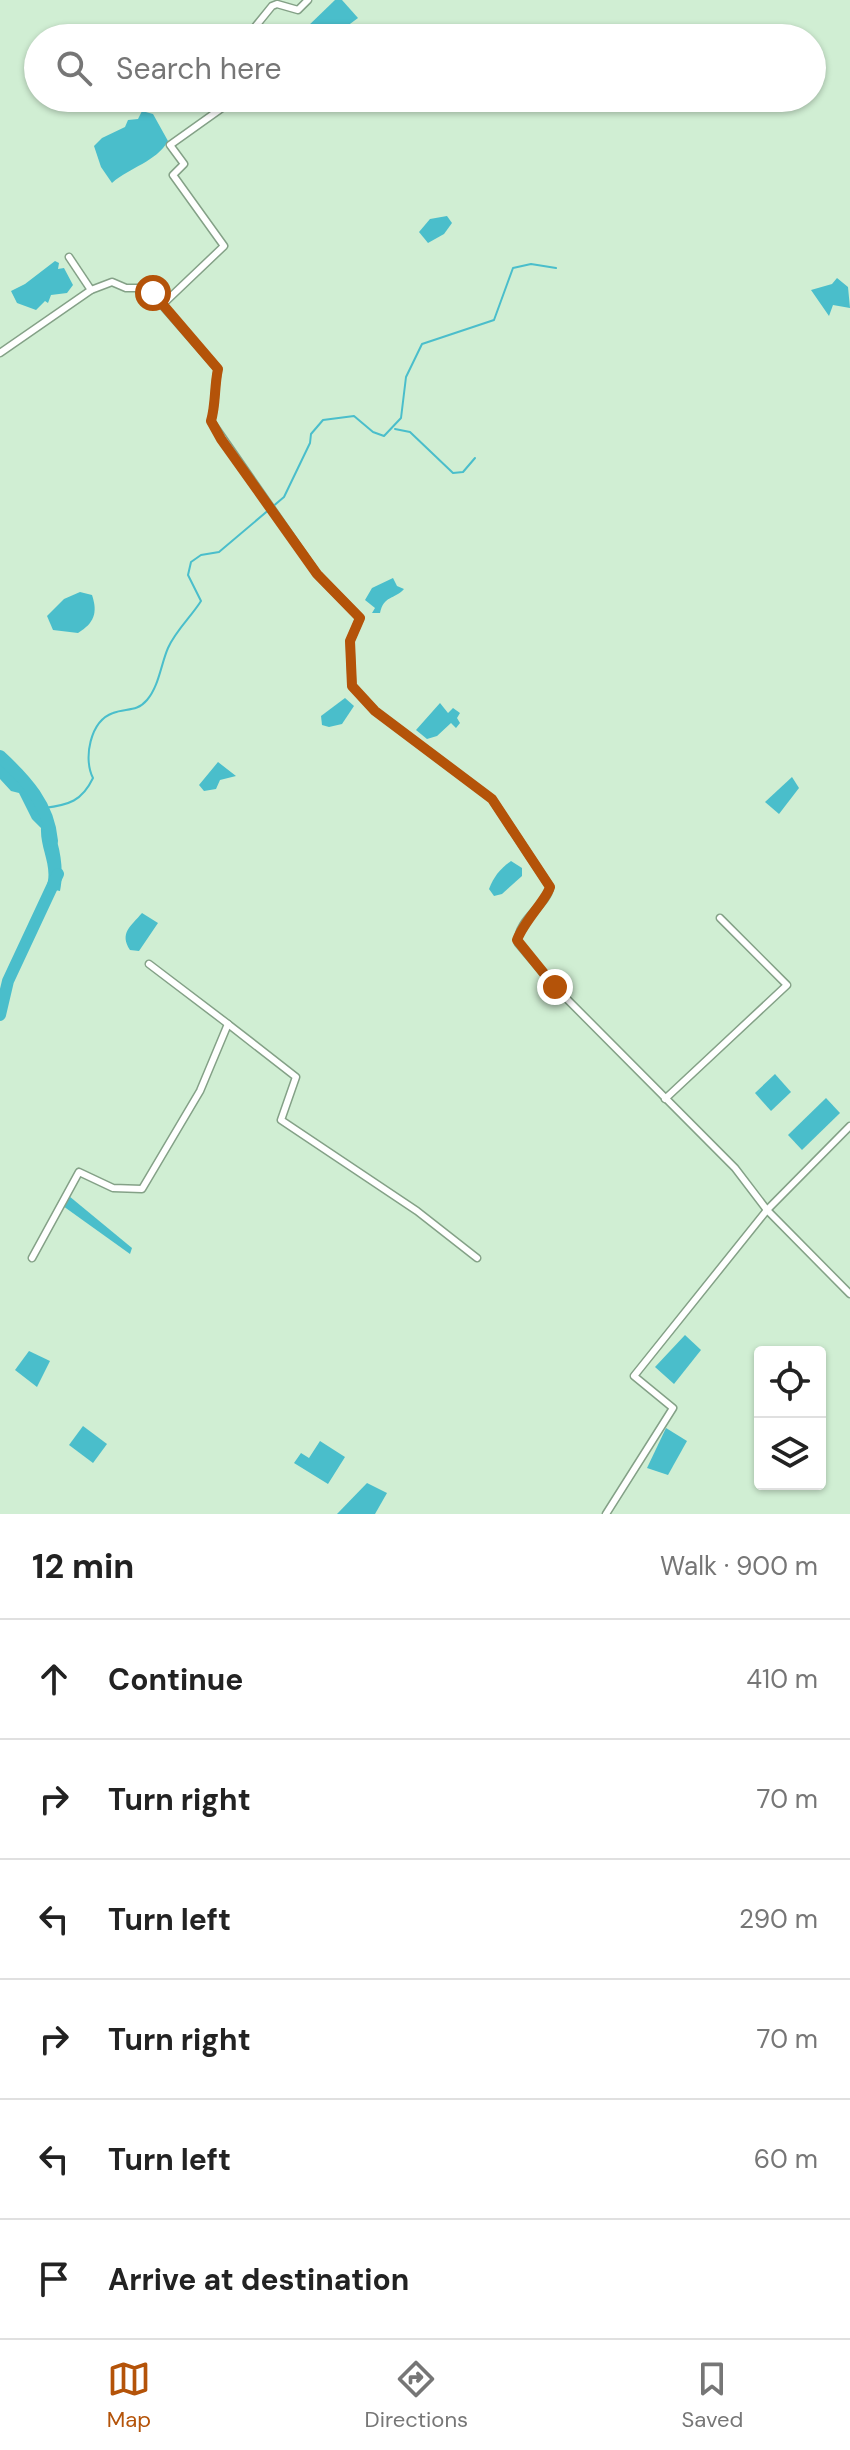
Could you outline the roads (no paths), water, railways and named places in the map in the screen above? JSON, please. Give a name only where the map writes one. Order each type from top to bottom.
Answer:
[{"type":"street","points":[[257,24],[272,6],[277,4],[298,10],[308,0]]},
{"type":"street","points":[[162,305],[224,246],[173,175],[184,164],[170,145],[216,112]]},
{"type":"street","points":[[69,257],[91,290]]},
{"type":"street","points":[[0,353],[91,290],[112,282],[126,288],[147,288],[218,369],[214,391],[217,408],[211,421],[221,439],[317,574],[360,618],[350,641],[352,686],[375,711],[492,799],[551,890],[531,911],[518,943],[555,987],[735,1168],[767,1210],[850,1294]]},
{"type":"street","points":[[665,1099],[787,985],[720,918]]},
{"type":"street","points":[[149,964],[296,1077],[281,1120],[417,1211],[477,1258]]},
{"type":"street","points":[[32,1258],[79,1172],[113,1188],[142,1189],[200,1091],[228,1024]]},
{"type":"street","points":[[606,1514],[673,1408],[634,1376],[767,1210],[850,1126]]},
{"type":"water","points":[[335,0],[342,0],[358,18],[350,24],[310,24]]},
{"type":"water","points":[[142,112],[153,114],[168,141],[157,154],[112,183],[101,167],[94,146],[102,138],[125,127],[128,120],[138,119]]},
{"type":"water","points":[[447,216],[452,223],[444,234],[428,243],[419,232],[430,219]]},
{"type":"water","points":[[55,261],[59,263],[58,269],[64,268],[73,285],[67,293],[51,295],[48,303],[45,301],[36,310],[17,303],[11,291]]},
{"type":"water","points":[[837,278],[848,287],[850,308],[833,305],[829,316],[811,290],[832,284]]},
{"type":"water","points":[[393,578],[397,586],[404,589],[387,600],[380,613],[372,613],[375,608],[365,600],[372,588]]},
{"type":"water","points":[[80,592],[92,595],[95,607],[91,621],[78,633],[53,630],[47,616],[64,599]]},
{"type":"water","points":[[345,698],[354,706],[342,724],[322,725],[321,716]]},
{"type":"water","points":[[440,703],[448,713],[453,708],[460,713],[457,718],[460,723],[456,728],[451,723],[437,736],[427,739],[416,730]]},
{"type":"water","points":[[0,754],[37,798],[55,834],[62,872],[60,891],[46,888],[48,866],[41,828],[32,819],[19,793],[11,791],[0,779]]},
{"type":"water","points":[[218,762],[236,776],[220,780],[216,789],[204,791],[199,785]]},
{"type":"water","points":[[792,777],[799,788],[779,814],[765,802]]},
{"type":"water","points":[[511,861],[522,868],[522,876],[502,894],[494,896],[489,889],[491,884]]},
{"type":"water","points":[[142,913],[158,923],[139,951],[130,950],[126,934]]},
{"type":"water","points":[[775,1074],[791,1092],[771,1111],[755,1093]]},
{"type":"water","points":[[826,1098],[840,1113],[802,1150],[788,1135]]},
{"type":"water","points":[[69,1196],[132,1248],[130,1254],[63,1206]]},
{"type":"water","points":[[685,1335],[701,1350],[674,1384],[655,1367]]},
{"type":"water","points":[[29,1351],[50,1361],[37,1387],[15,1370]]},
{"type":"water","points":[[83,1426],[107,1444],[93,1463],[69,1445]]},
{"type":"water","points":[[666,1428],[687,1441],[668,1475],[647,1468]]},
{"type":"water","points":[[320,1441],[345,1457],[328,1484],[294,1463],[301,1453],[309,1458]]},
{"type":"water","points":[[367,1483],[387,1493],[375,1514],[337,1514]]},
{"type":"waterway","points":[[44,808],[68,803],[84,792],[93,778],[89,751],[99,724],[113,713],[139,706],[151,694],[171,641],[201,601],[188,575],[191,562],[201,555],[219,552],[284,497],[310,443],[311,434],[323,420],[354,416],[373,432],[384,436],[401,418],[406,377],[422,344],[494,320],[513,268],[531,264],[556,268]]},
{"type":"waterway","points":[[395,429],[410,432],[453,473],[463,472],[475,458]]},
{"type":"waterway","points":[[0,756],[35,794],[46,816],[52,841]]},
{"type":"waterway","points":[[0,1015],[8,981],[58,874]]}]
